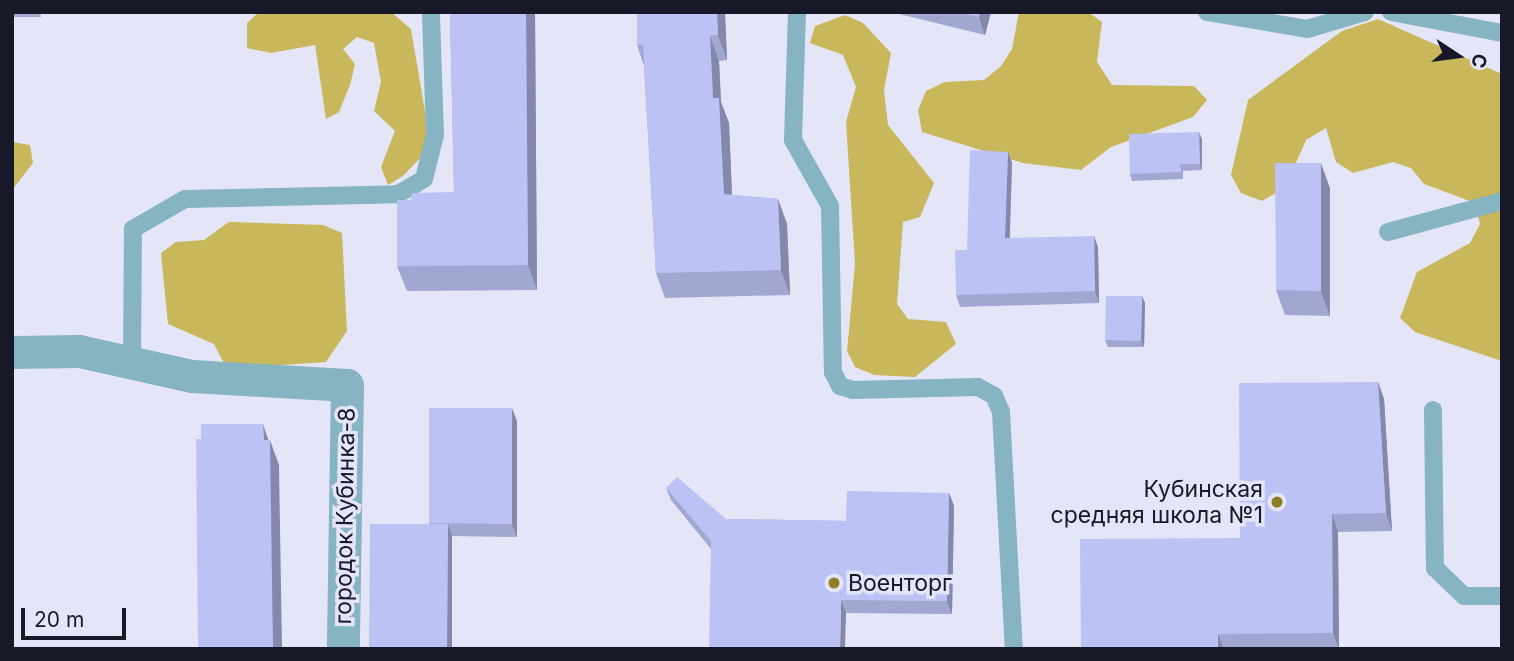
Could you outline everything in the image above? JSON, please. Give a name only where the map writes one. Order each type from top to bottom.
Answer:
[{"type":"street","name":"городок Кубинка-8","points":[[12,352],[79,351],[192,376],[347,385],[343,649]]},
{"type":"lane","points":[[132,364],[133,229],[185,200],[398,194],[424,180],[435,135],[431,12]]},
{"type":"lane","points":[[797,12],[793,140],[830,206],[833,372],[840,386],[853,390],[978,387],[994,396],[1001,412],[1014,649]]},
{"type":"lane","points":[[1207,12],[1307,29],[1366,12]]},
{"type":"lane","points":[[1391,12],[1502,33]]},
{"type":"lane","points":[[1388,232],[1502,201]]},
{"type":"lane","points":[[1433,410],[1435,568],[1464,596],[1502,596]]},
{"type":"shaded area","points":[[259,12],[391,12],[411,29],[429,135],[425,153],[403,176],[388,185],[381,167],[395,131],[374,111],[381,82],[374,43],[357,37],[343,49],[355,64],[350,85],[339,112],[326,119],[315,45],[271,53],[247,48],[247,23]]},
{"type":"shaded area","points":[[1019,12],[1088,12],[1102,22],[1097,62],[1112,85],[1194,86],[1207,100],[1193,117],[1111,147],[1081,170],[1023,163],[922,132],[918,110],[926,91],[945,82],[984,80],[1001,66],[1012,49]]},
{"type":"shaded area","points":[[845,15],[863,23],[891,53],[884,90],[888,125],[934,183],[920,217],[903,222],[897,304],[908,319],[946,322],[956,344],[915,377],[874,375],[855,367],[847,351],[855,264],[846,122],[856,87],[843,55],[810,43],[815,26]]},
{"type":"shaded area","points":[[1378,19],[1502,74],[1502,361],[1415,332],[1400,318],[1417,272],[1470,243],[1480,224],[1475,203],[1424,184],[1411,168],[1393,162],[1353,173],[1336,162],[1326,128],[1306,140],[1285,188],[1262,201],[1241,193],[1231,175],[1248,100],[1342,31]]},
{"type":"shaded area","points":[[12,142],[30,145],[33,163],[12,190]]},
{"type":"shaded area","points":[[229,222],[323,225],[342,233],[347,331],[326,362],[227,369],[214,344],[168,324],[161,253],[176,242],[204,240]]},
{"type":"building","points":[[450,12],[526,12],[528,265],[397,266],[397,200],[411,200],[412,193],[454,192]]},
{"type":"building","points":[[637,12],[717,12],[718,35],[710,36],[713,98],[719,98],[724,194],[778,199],[781,270],[656,273],[643,45],[637,45]]},
{"type":"building","points":[[958,12],[980,12],[979,17]]},
{"type":"building","points":[[1199,132],[1200,164],[1180,164],[1181,172],[1130,174],[1129,134]]},
{"type":"building","points":[[970,150],[1008,152],[1005,238],[1094,236],[1095,291],[956,295],[955,250],[967,250]]},
{"type":"building","points":[[1275,163],[1321,163],[1321,291],[1276,290]]},
{"type":"building","points":[[1106,296],[1142,296],[1141,341],[1105,340]]},
{"type":"building","points":[[1378,382],[1386,513],[1332,514],[1333,633],[1218,634],[1218,649],[1081,649],[1080,539],[1240,538],[1239,383]]},
{"type":"building","points":[[429,408],[512,408],[512,524],[429,523]]},
{"type":"building","points":[[201,424],[263,424],[263,440],[270,440],[273,649],[198,649],[196,439],[201,439]]},
{"type":"building","name":"Военторг","points":[[677,477],[726,519],[846,521],[847,491],[949,493],[947,601],[841,600],[840,649],[709,649],[711,541],[666,488]]},
{"type":"building","points":[[370,524],[448,524],[447,649],[369,649]]},
{"type":"place","name":"Кубинская средняя школа №1","points":[[1277,502]]},
{"type":"place","name":"Военторг","points":[[834,583]]}]
